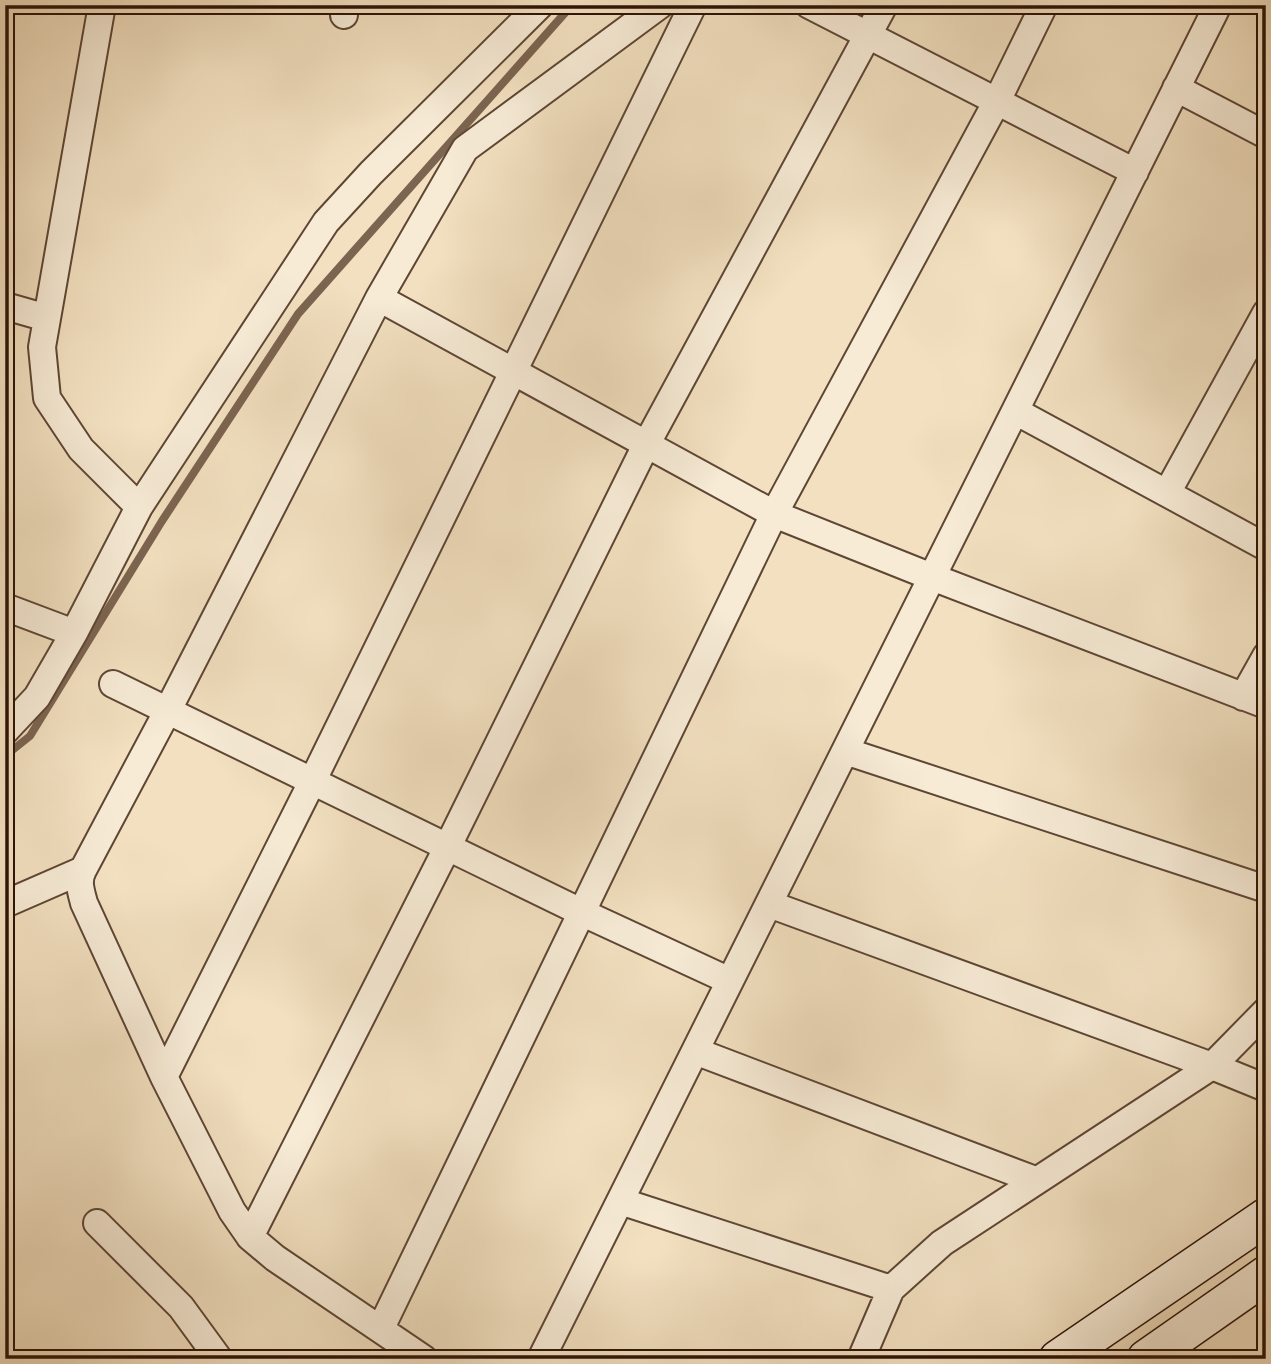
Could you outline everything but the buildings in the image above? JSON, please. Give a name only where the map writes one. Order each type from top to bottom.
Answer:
[{"type":"main road","points":[[1058,1359],[1266,1217]]},
{"type":"main road","points":[[1146,1359],[1266,1275]]},
{"type":"street","points":[[102,5],[42,347],[47,398],[81,449],[139,507]]},
{"type":"street","points":[[5,731],[37,697],[74,633],[139,507],[326,222],[371,173],[540,5]]},
{"type":"street","points":[[424,1359],[275,1258],[250,1237],[232,1211],[164,1077],[84,903],[79,885],[80,871],[168,710],[379,298],[465,149],[660,5]]},
{"type":"street","points":[[164,1077],[313,780],[693,5]]},
{"type":"street","points":[[808,5],[1135,172]]},
{"type":"street","points":[[250,1237],[448,846],[646,445],[884,5]]},
{"type":"street","points":[[381,1328],[774,514],[997,101],[1044,5]]},
{"type":"street","points":[[541,1359],[1218,5]]},
{"type":"street","points":[[1176,88],[1266,135]]},
{"type":"street","points":[[379,298],[774,514],[932,578],[1255,701],[1266,656]]},
{"type":"street","points":[[5,306],[47,318]]},
{"type":"street","points":[[1167,493],[1264,322]]},
{"type":"street","points":[[1015,411],[1266,547]]},
{"type":"street","points":[[5,607],[74,633]]},
{"type":"street","points":[[113,684],[583,913],[730,981]]},
{"type":"street","points":[[845,751],[1266,889]]},
{"type":"street","points":[[5,904],[80,871]]},
{"type":"street","points":[[769,904],[1266,1088]]},
{"type":"street","points":[[861,1359],[891,1289],[942,1243],[1212,1066],[1266,1011]]},
{"type":"street","points":[[695,1051],[1035,1180]]},
{"type":"street","points":[[620,1202],[891,1289]]},
{"type":"street","points":[[97,1223],[181,1307],[219,1359]]},
{"type":"waterway","points":[[5,756],[30,736],[162,521],[298,314],[572,5]]}]
